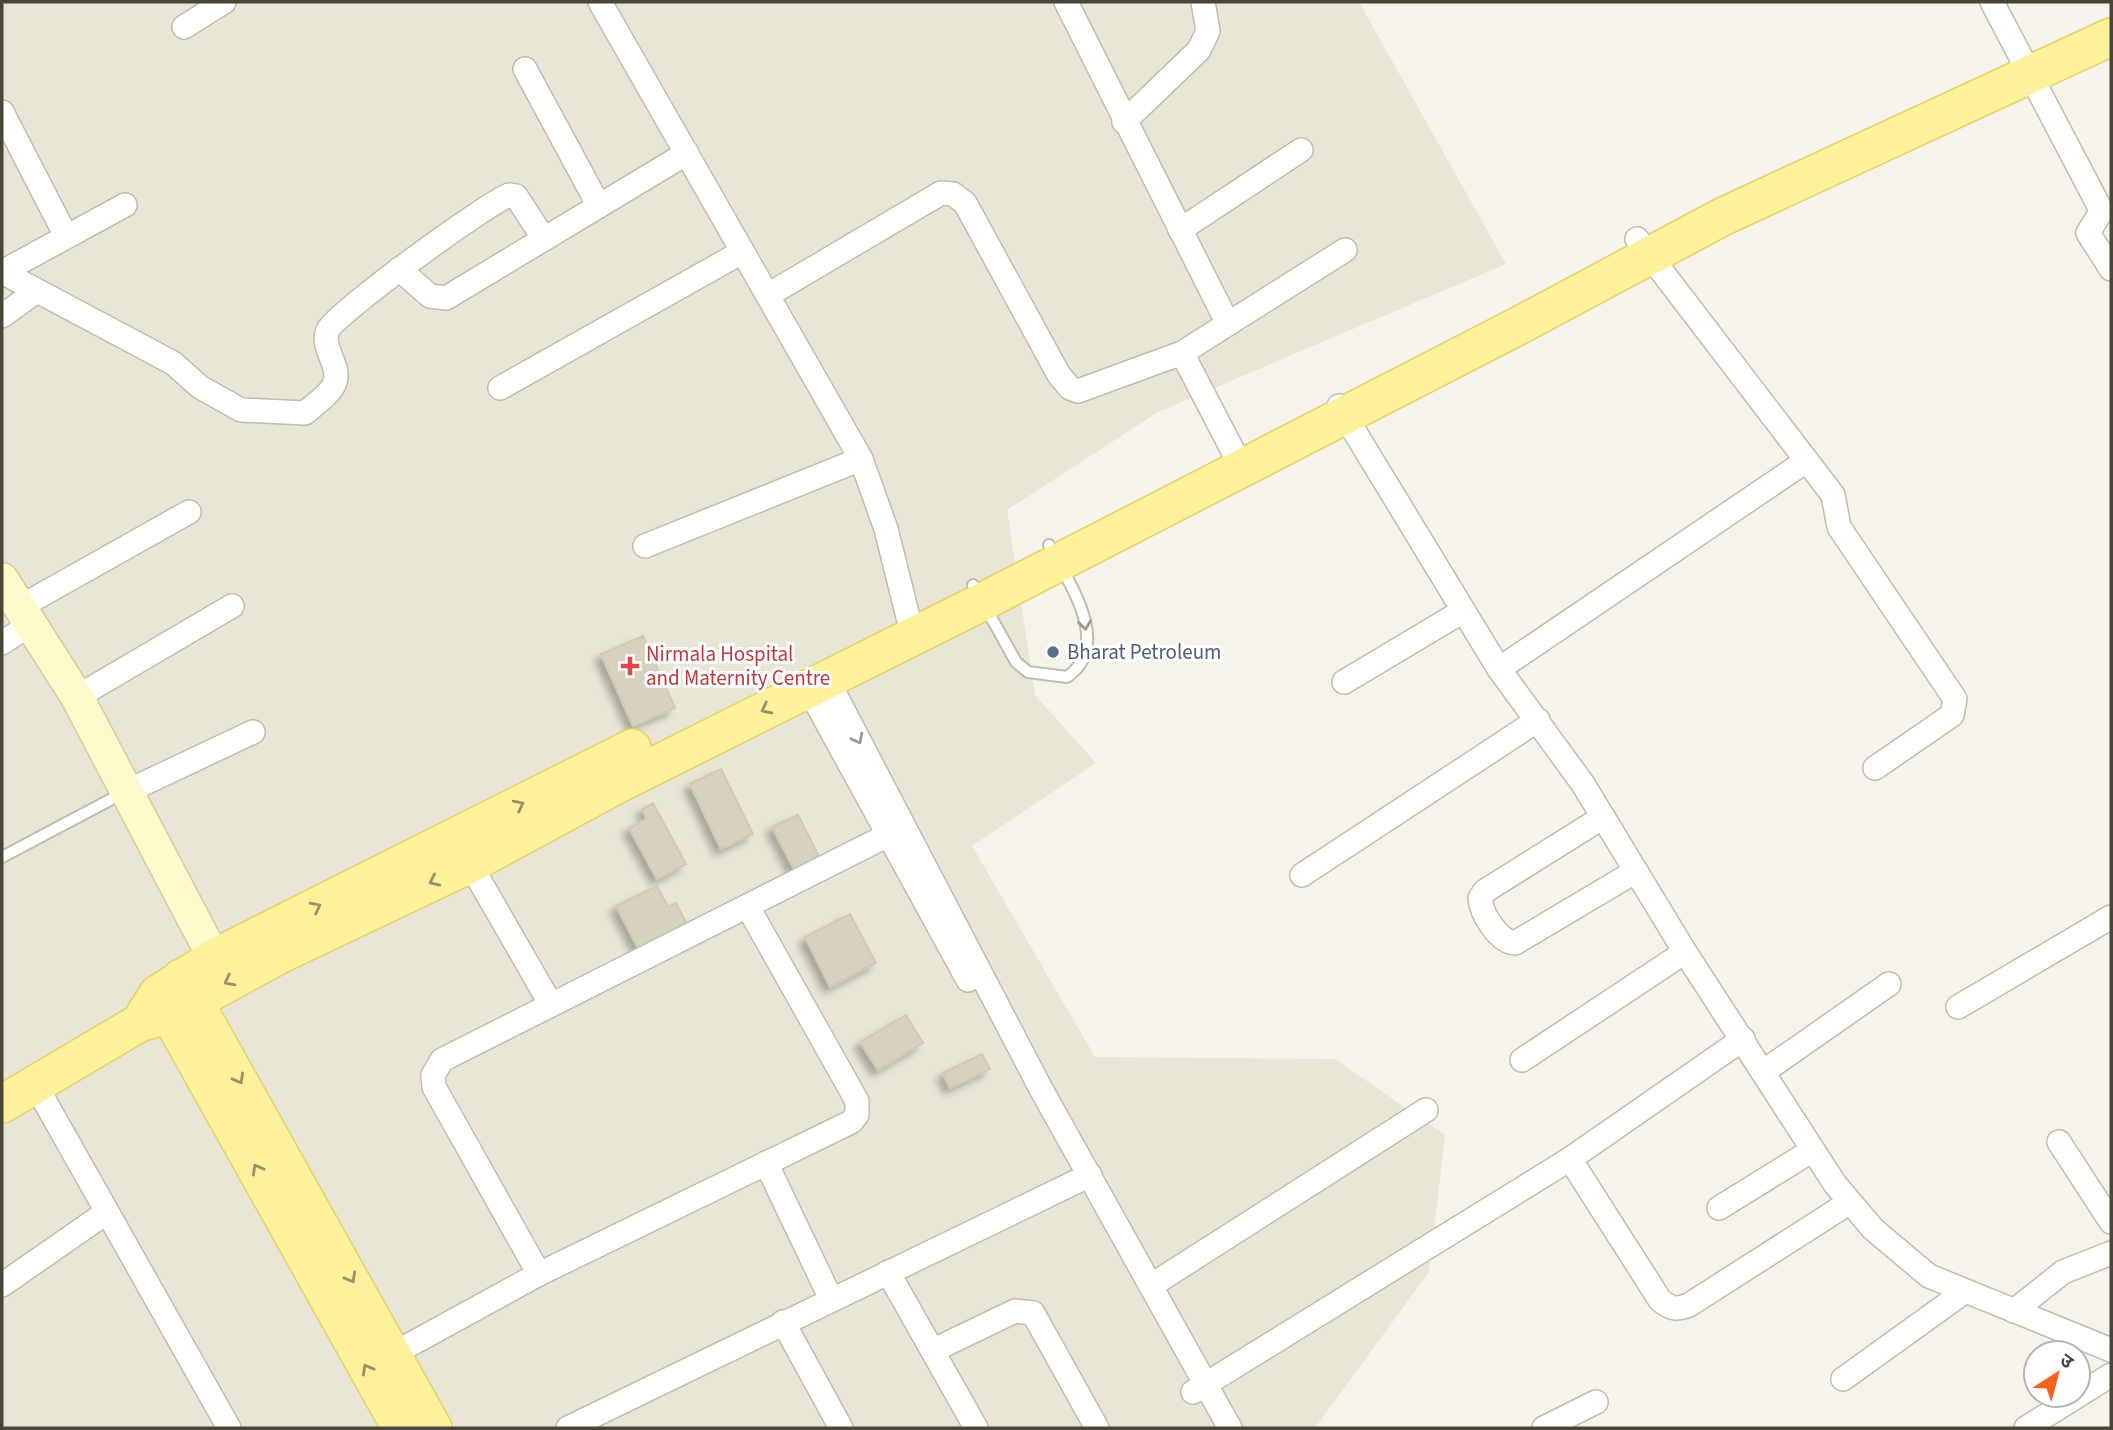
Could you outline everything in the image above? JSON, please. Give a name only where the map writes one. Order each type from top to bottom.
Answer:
[{"type":"main road","points":[[2026,67],[2111,18]]},
{"type":"main road","points":[[169,1002],[214,958],[273,943],[470,864],[620,783],[817,683],[977,594],[1340,407],[1493,320],[1643,247],[1820,148],[2026,67],[2111,37]]},
{"type":"main road","points":[[1054,554],[1233,451],[1340,407]]},
{"type":"main road","points":[[2,579],[77,697],[214,958]]},
{"type":"main road","points":[[2,1104],[169,1002],[273,943],[795,667],[908,617],[977,594]]},
{"type":"main road","points":[[169,1002],[393,1354],[433,1428]]},
{"type":"main road","points":[[169,1002],[401,1428]]},
{"type":"street","points":[[184,27],[224,2]]},
{"type":"street","points":[[600,2],[861,459],[886,529],[908,617]]},
{"type":"street","points":[[1066,2],[1124,122],[1228,324]]},
{"type":"street","points":[[1124,122],[1199,50],[1208,31],[1203,2]]},
{"type":"street","points":[[1992,2],[2098,204],[2101,212],[2090,227],[2089,239],[2111,269]]},
{"type":"street","points":[[525,69],[599,205]]},
{"type":"street","points":[[2,112],[66,236]]},
{"type":"street","points":[[1180,230],[1301,150]]},
{"type":"street","points":[[400,270],[430,296],[441,300],[687,153]]},
{"type":"street","points":[[768,295],[941,194],[953,194],[965,203],[1059,375],[1070,388],[1078,391],[1182,353],[1345,250]]},
{"type":"street","points":[[2,272],[173,363],[200,387],[241,410],[305,413],[335,385],[336,376],[326,341],[332,323],[400,270],[509,195],[516,196],[522,202],[544,239]]},
{"type":"street","points":[[2,272],[125,205]]},
{"type":"street","points":[[1643,247],[1833,495],[1839,527],[1955,699],[1952,715],[1875,768]]},
{"type":"street","points":[[500,388],[743,252]]},
{"type":"street","points":[[2,316],[37,291]]},
{"type":"street","points":[[1182,353],[1233,451]]},
{"type":"street","points":[[1340,407],[1499,670],[1538,720],[1603,817],[1685,952],[1813,1150],[1850,1202],[1873,1229],[1929,1276],[2111,1350]]},
{"type":"street","points":[[645,546],[861,459]]},
{"type":"street","points":[[1499,670],[1806,461]]},
{"type":"street","points":[[2,643],[26,616],[189,512]]},
{"type":"street","points":[[77,697],[232,606]]},
{"type":"street","points":[[1344,682],[1463,611]]},
{"type":"street","points":[[817,683],[1083,1179],[1199,1388],[1230,1428]]},
{"type":"street","points":[[1302,875],[1538,720]]},
{"type":"street","points":[[128,791],[253,732]]},
{"type":"street","points":[[1603,817],[1485,891],[1480,898],[1480,906],[1502,938],[1515,943],[1636,871]]},
{"type":"street","points":[[539,1275],[434,1087],[433,1075],[442,1060],[550,1003],[896,831]]},
{"type":"street","points":[[470,864],[550,1003]]},
{"type":"street","points":[[393,1354],[539,1275],[850,1122],[859,1108],[748,906]]},
{"type":"street","points":[[1958,1007],[2111,917]]},
{"type":"street","points":[[1522,1060],[1685,952]]},
{"type":"street","points":[[1763,1072],[1889,984]]},
{"type":"street","points":[[1199,1388],[1570,1158],[1743,1039]]},
{"type":"street","points":[[35,1084],[229,1428]]},
{"type":"street","points":[[1152,1285],[1426,1110]]},
{"type":"street","points":[[2059,1142],[2111,1222]]},
{"type":"street","points":[[1718,1208],[1813,1150]]},
{"type":"street","points":[[1570,1158],[1660,1300],[1669,1308],[1679,1309],[1850,1202]]},
{"type":"street","points":[[766,1163],[831,1299]]},
{"type":"street","points":[[568,1428],[1083,1179]]},
{"type":"street","points":[[1083,1179],[1152,1285],[1199,1388],[1213,1428]]},
{"type":"street","points":[[2,1285],[107,1212]]},
{"type":"street","points":[[2014,1311],[2063,1272],[2111,1253]]},
{"type":"street","points":[[888,1272],[976,1428]]},
{"type":"street","points":[[1843,1380],[1964,1292]]},
{"type":"street","points":[[934,1350],[1015,1311],[1033,1314],[1097,1428]]},
{"type":"street","points":[[783,1322],[841,1428]]},
{"type":"street","points":[[2026,1428],[2111,1375]]},
{"type":"street","points":[[1545,1428],[1596,1402]]},
{"type":"lane","points":[[977,594],[1016,662],[1028,672],[1066,677],[1080,668],[1088,648],[1085,617],[1054,554]]},
{"type":"lane","points":[[2,857],[128,791]]},
{"type":"shaded area","points":[[2,2],[1359,2],[1506,264],[1158,412],[1007,510],[1035,695],[1096,763],[972,846],[1095,1057],[1335,1059],[1445,1135],[1429,1272],[1315,1428],[2,1428]]},
{"type":"building","points":[[643,636],[675,708],[633,726],[601,654]]},
{"type":"building","points":[[721,769],[753,834],[721,849],[690,784]]},
{"type":"building","points":[[653,803],[686,864],[657,879],[629,828],[647,819],[642,809]]},
{"type":"building","points":[[798,815],[821,860],[796,873],[772,827]]},
{"type":"building","points":[[657,886],[668,907],[676,903],[688,926],[639,950],[616,906]]},
{"type":"building","points":[[850,914],[876,963],[830,987],[805,937]]},
{"type":"building","points":[[906,1015],[923,1043],[878,1070],[860,1042]]},
{"type":"building","points":[[982,1054],[990,1069],[950,1088],[943,1073]]},
{"type":"place","name":"Bharat Petroleum","points":[[1053,652]]},
{"type":"place","name":"Nirmala Hospital and Maternity Centre","points":[[630,666]]}]
